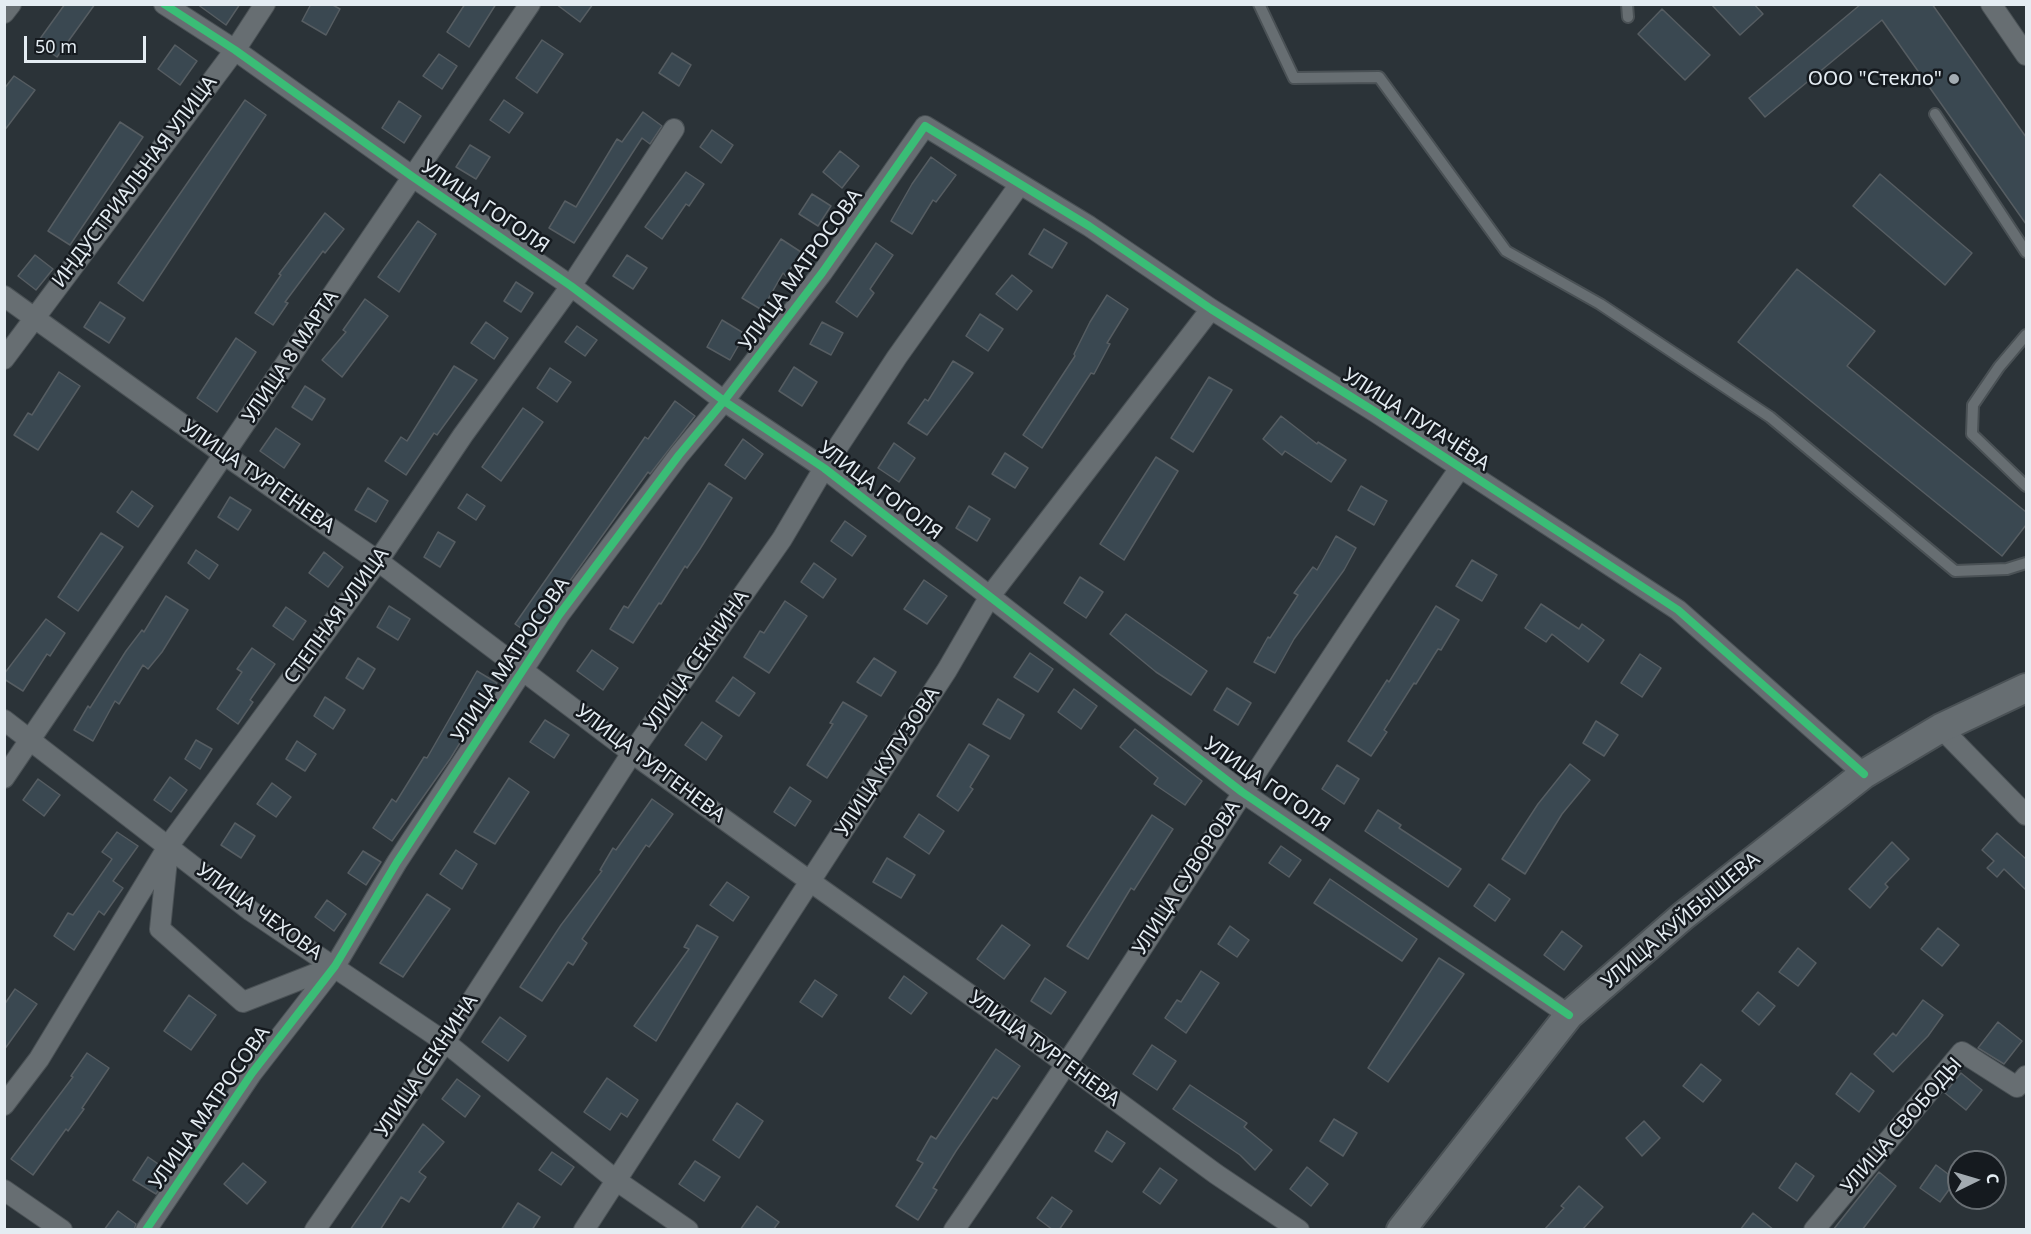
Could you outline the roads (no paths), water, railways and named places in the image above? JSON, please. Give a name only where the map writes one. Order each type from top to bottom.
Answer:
[{"type":"main road","name":"УЛИЦА КУЙБЫШЕВА","points":[[1401,1230],[1569,1014],[1683,916],[1864,774],[1941,728],[2026,688]]},
{"type":"street","points":[[4,13],[11,4]]},
{"type":"street","name":"УЛИЦА ГОГОЛЯ","points":[[164,4],[235,50],[571,286],[724,401],[824,468],[1242,792],[1569,1014]]},
{"type":"street","name":"ИНДУСТРИАЛЬНАЯ УЛИЦА","points":[[4,359],[235,50],[265,4]]},
{"type":"street","name":"УЛИЦА 8 МАРТА","points":[[32,739],[530,4]]},
{"type":"street","points":[[1991,4],[2026,55]]},
{"type":"street","name":"УЛИЦА ПУГАЧЁВА","points":[[925,126],[1089,225],[1211,309],[1678,610],[1864,774]]},
{"type":"street","name":"УЛИЦА МАТРОСОВА","points":[[146,1230],[252,1073],[335,966],[397,862],[559,615],[679,455],[724,401],[822,273],[925,126]]},
{"type":"street","name":"СТЕПНАЯ УЛИЦА","points":[[4,1105],[39,1059],[169,845],[378,561],[464,435],[571,286],[674,129]]},
{"type":"street","name":"УЛИЦА СЕКНИНА","points":[[315,1230],[445,1042],[633,753],[782,539],[824,468],[897,357],[1020,184]]},
{"type":"street","name":"УЛИЦА ТУРГЕНЕВА","points":[[4,296],[225,455],[378,561],[633,753],[1216,1174],[1299,1230]]},
{"type":"street","name":"УЛИЦА КУТУЗОВА","points":[[584,1230],[947,670],[990,596],[1211,309]]},
{"type":"street","name":"УЛИЦА СУВОРОВА","points":[[954,1230],[1067,1065],[1367,601],[1460,468]]},
{"type":"street","name":"УЛИЦА ЧЕХОВА","points":[[4,720],[32,739],[251,911],[445,1042],[617,1181],[688,1230]]},
{"type":"street","points":[[1941,728],[2026,814]]},
{"type":"street","points":[[4,777],[32,739]]},
{"type":"street","points":[[169,845],[160,929],[243,1002],[335,966]]},
{"type":"street","name":"УЛИЦА СВОБОДЫ","points":[[1814,1230],[1962,1052],[2017,1087],[2026,1076]]},
{"type":"street","points":[[4,1190],[62,1230]]},
{"type":"lane","points":[[1258,4],[1293,78],[1379,77],[1506,251],[1600,304],[1770,417],[1955,571],[2007,568],[2026,563]]},
{"type":"lane","points":[[1627,4],[1628,17]]},
{"type":"lane","points":[[1935,114],[2026,252]]},
{"type":"lane","points":[[2026,335],[1999,367],[1973,405],[1972,434],[2026,486]]},
{"type":"place","name":"ООО \"Стекло\"","points":[[1954,79]]}]
